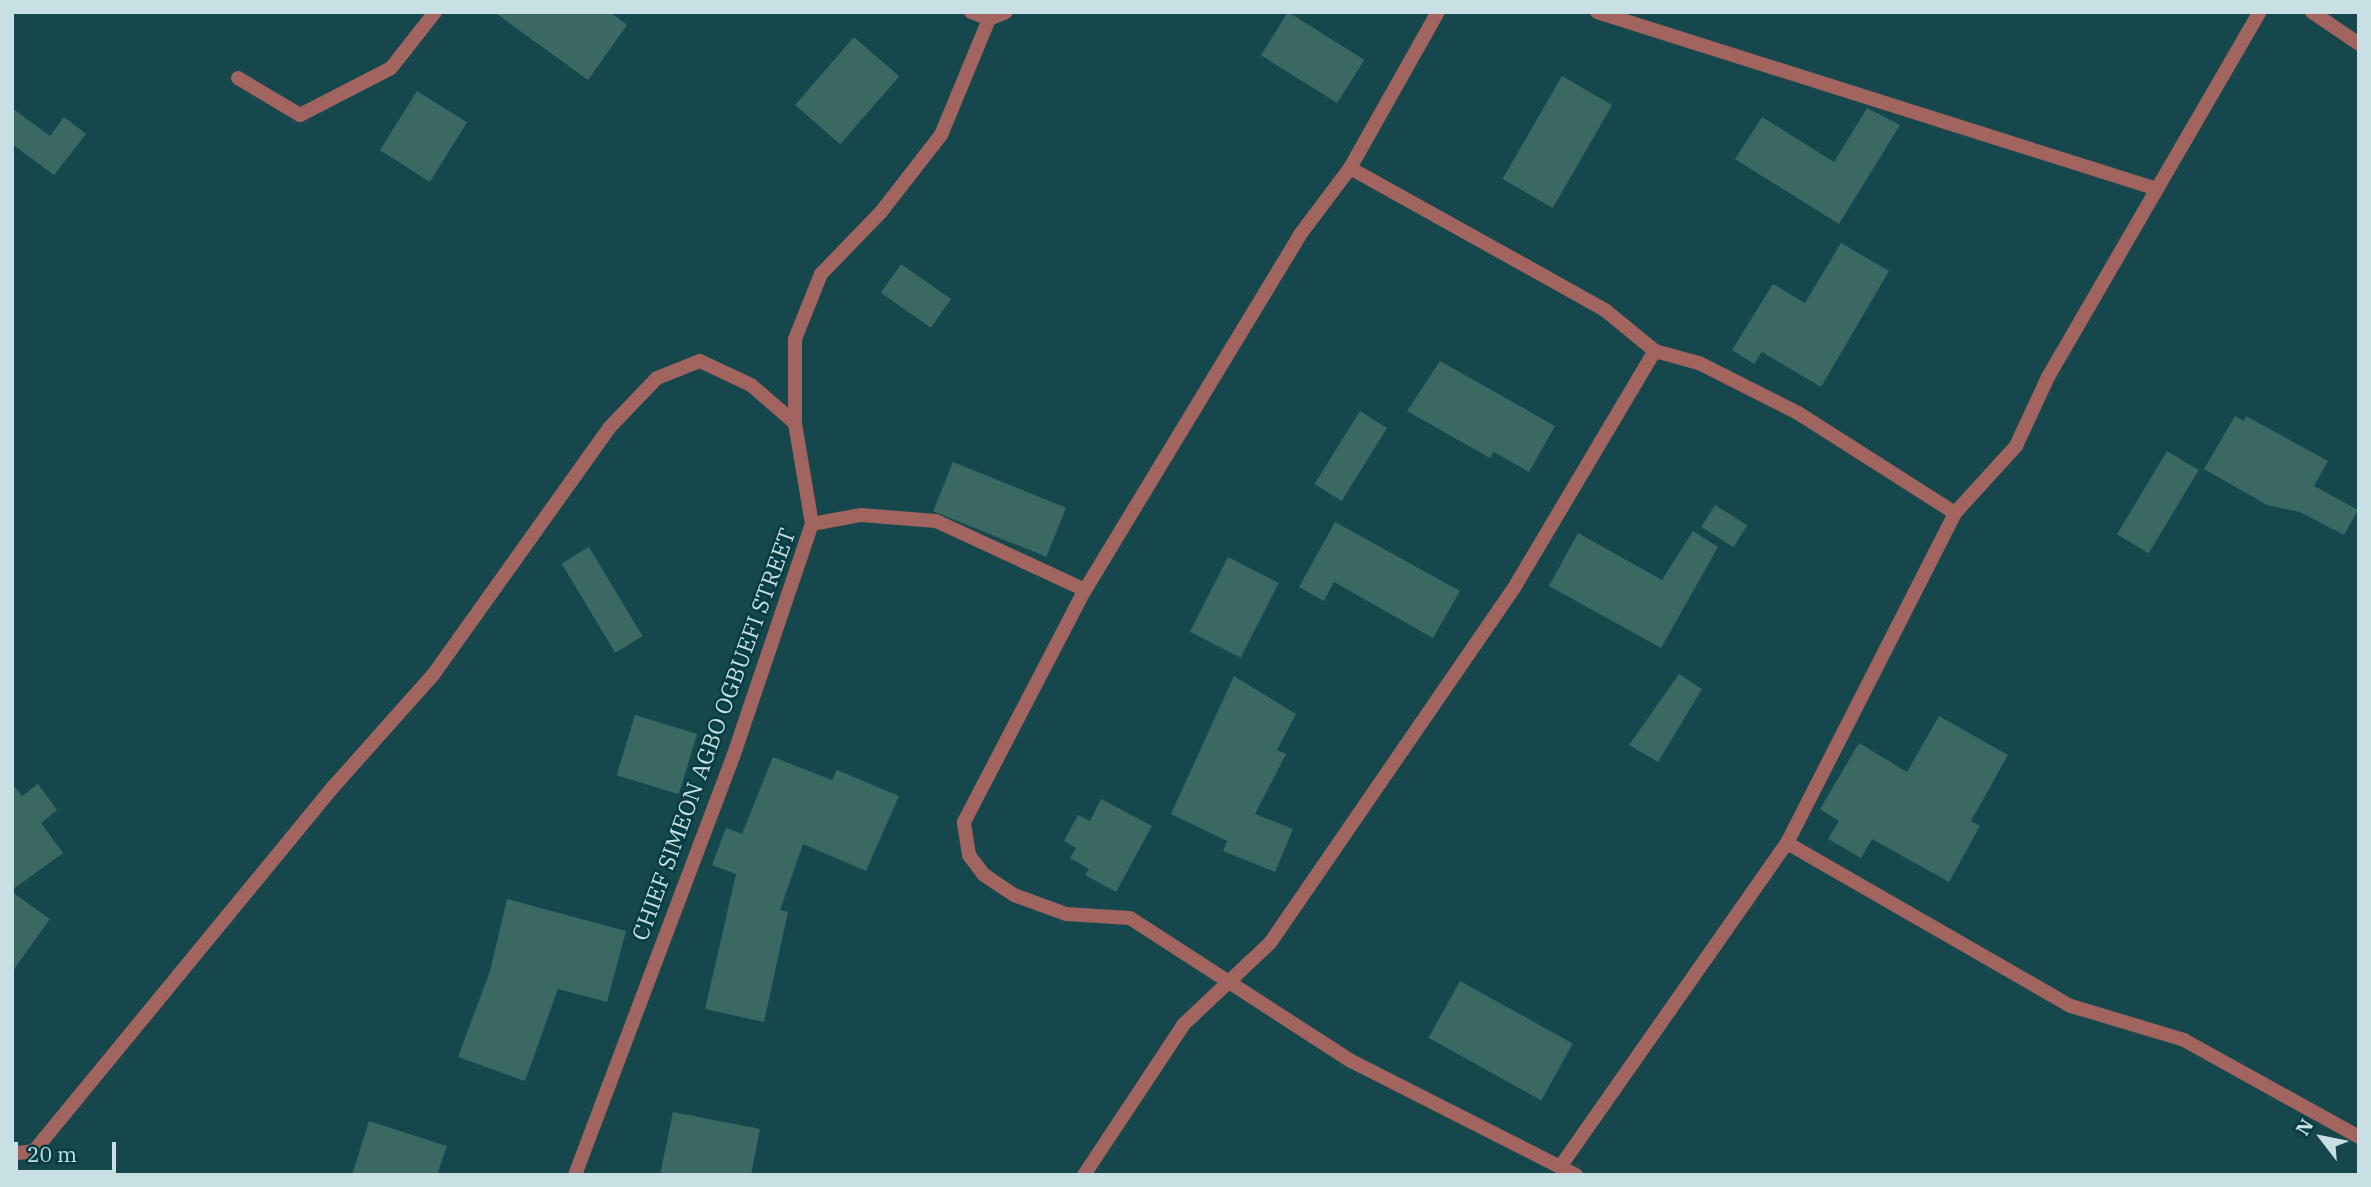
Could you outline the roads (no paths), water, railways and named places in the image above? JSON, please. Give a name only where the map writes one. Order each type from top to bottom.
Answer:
[{"type":"street","points":[[238,78],[300,115],[391,68],[435,12]]},
{"type":"street","points":[[971,12],[989,19],[1006,12]]},
{"type":"street","points":[[1438,12],[1350,168],[1299,236],[1085,590],[979,785],[964,822],[969,855],[984,875],[1014,895],[1066,914],[1130,918],[1351,1061],[1576,1175]]},
{"type":"street","points":[[1597,12],[2157,189]]},
{"type":"street","points":[[1560,1167],[1787,843],[1955,513],[2016,446],[2048,377],[2260,12]]},
{"type":"street","points":[[2312,12],[2359,44]]},
{"type":"street","name":"CHIEF SIMEON AGBO OGBUEFI STREET","points":[[575,1175],[733,757],[812,524],[796,423],[795,339],[821,274],[881,212],[941,135],[989,19]]},
{"type":"street","points":[[1350,168],[1605,310],[1656,351],[1699,363],[1798,413],[1955,513]]},
{"type":"street","points":[[1084,1175],[1184,1024],[1225,981],[1270,943],[1402,753],[1514,589],[1656,351]]},
{"type":"street","points":[[12,1154],[34,1150],[334,786],[433,675],[609,428],[657,378],[699,361],[751,385],[796,423]]},
{"type":"street","points":[[812,524],[861,515],[936,521],[1085,590]]},
{"type":"street","points":[[1787,843],[2071,1006],[2184,1040],[2359,1137]]}]
